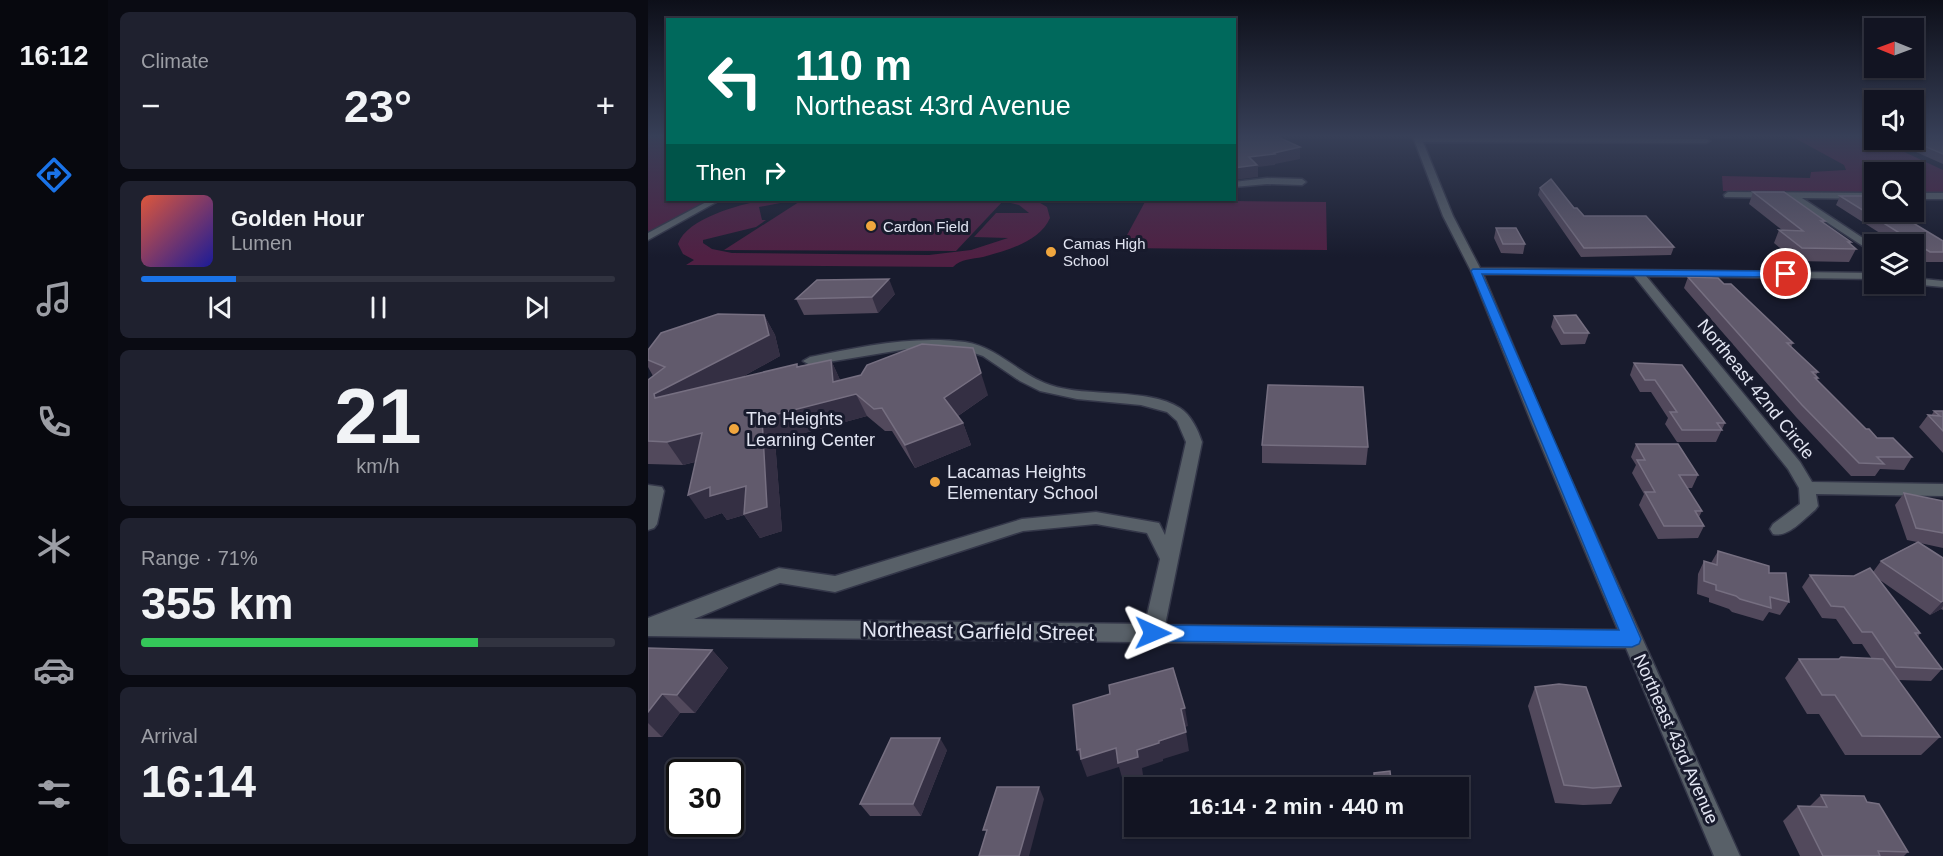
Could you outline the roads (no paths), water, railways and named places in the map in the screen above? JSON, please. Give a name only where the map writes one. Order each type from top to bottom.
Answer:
[{"type":"street","name":"Northeast 43rd Avenue","points":[[1432,177],[1476,271],[1727,856]]},
{"type":"street","points":[[1236,185],[1267,181],[1302,182]]},
{"type":"street","points":[[1728,195],[1864,196]]},
{"type":"street","points":[[1792,196],[1864,244]]},
{"type":"street","points":[[1924,196],[1943,196]]},
{"type":"street","points":[[648,237],[714,201]]},
{"type":"street","points":[[1476,271],[1864,276]]},
{"type":"street","name":"Northeast 42nd Circle","points":[[1637,273],[1794,466],[1807,488],[1809,506],[1779,529]]},
{"type":"street","points":[[1924,281],[1943,284]]},
{"type":"street","points":[[810,361],[899,346],[938,343],[968,346],[993,354],[1044,388],[1129,399],[1174,409],[1190,429],[1194,442],[1153,633]]},
{"type":"street","points":[[1807,488],[1943,490]]},
{"type":"street","points":[[648,491],[656,491],[648,524]]},
{"type":"street","points":[[650,627],[779,574],[835,584],[1022,525],[1096,518],[1153,528],[1169,559]]},
{"type":"street","name":"Northeast Garfield Street","points":[[650,627],[1632,639]]},
{"type":"place","name":"Cardon Field","points":[[871,226]]},
{"type":"place","name":"Camas High School","points":[[1051,252]]},
{"type":"place","name":"The Heights Learning Center","points":[[734,429]]},
{"type":"place","name":"Lacamas Heights Elementary School","points":[[935,482]]}]
